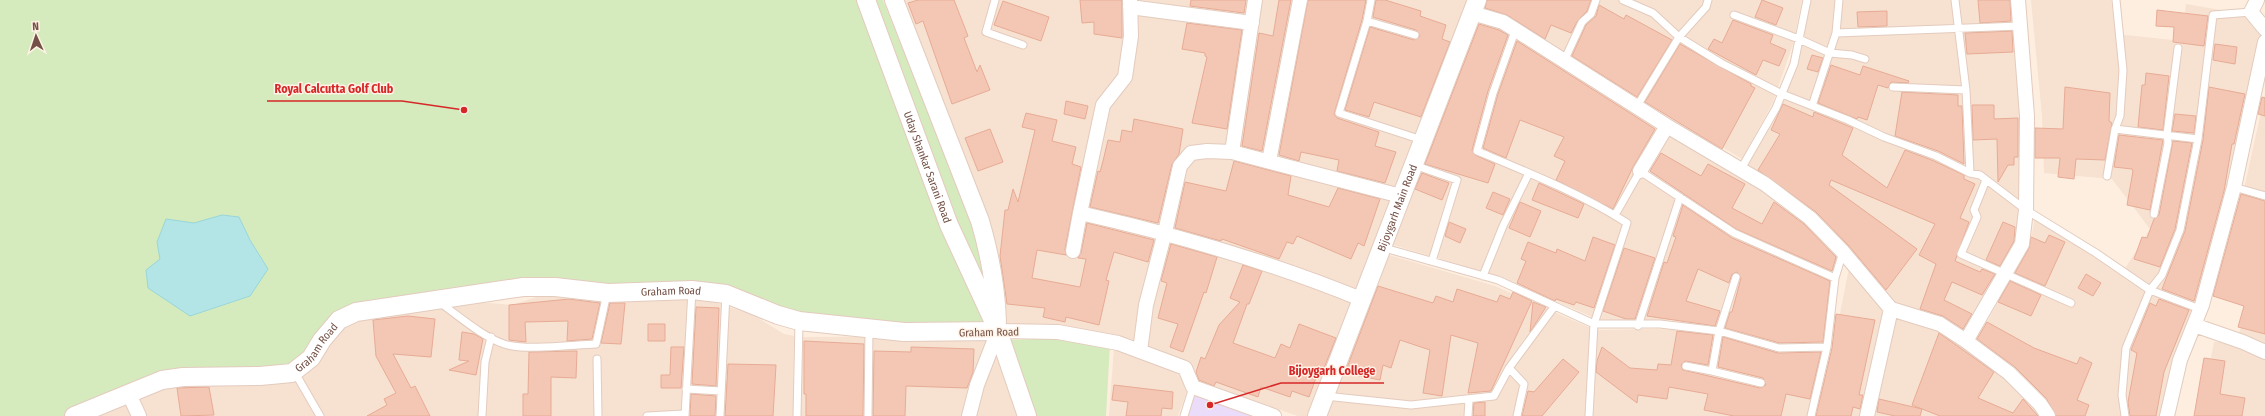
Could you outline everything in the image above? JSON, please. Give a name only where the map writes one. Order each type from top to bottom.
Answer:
[{"type":"street","name":"Uday Shankar Sarani Road","points":[[866,0],[949,225],[998,331],[1027,416]]},
{"type":"street","name":"Uday Shankar Sarani Road","points":[[894,0],[980,221],[990,255],[996,289],[998,331]]},
{"type":"street","points":[[1232,152],[1255,0]]},
{"type":"street","points":[[1269,161],[1300,0]]},
{"type":"street","points":[[1966,341],[2022,244],[2026,210],[2027,116],[2018,0]]},
{"type":"street","points":[[1073,251],[1103,105],[1125,77],[1131,36],[1130,4],[1252,23]]},
{"type":"street","points":[[1475,6],[1503,22],[1667,126],[1765,184],[1810,218],[1843,252],[1891,308],[1940,324],[1966,341],[2009,373],[2040,404],[2048,416]]},
{"type":"street","name":"Bijoygarh Main Road","points":[[1317,416],[1475,6]]},
{"type":"street","points":[[2254,6],[2265,29]]},
{"type":"street","points":[[2167,416],[2180,360],[2200,309],[2234,187],[2264,48]]},
{"type":"street","points":[[1640,171],[1667,126]]},
{"type":"street","points":[[1140,351],[1146,305],[1180,166],[1191,153],[1207,151],[1232,152],[1401,196]]},
{"type":"street","points":[[1080,213],[1165,232],[1278,267],[1361,299]]},
{"type":"street","name":"Graham Road","points":[[74,416],[162,380],[183,377],[260,376],[294,371],[312,358],[322,340],[339,320],[356,312],[523,287],[556,287],[608,292],[692,290],[726,294],[778,315],[800,321],[904,332],[1058,332],[1118,343],[1185,368],[1193,387]]},
{"type":"street","points":[[1867,416],[1891,308]]},
{"type":"street","points":[[2194,325],[2243,342],[2265,352]]},
{"type":"street","points":[[969,416],[977,385],[998,331]]},
{"type":"street","points":[[1193,387],[1274,416]]},
{"type":"street","points":[[129,394],[139,416]]},
{"type":"lane","points":[[995,0],[986,32],[1023,45]]},
{"type":"lane","points":[[1371,0],[1368,21],[1339,113],[1423,141]]},
{"type":"lane","points":[[1564,61],[1582,22],[1591,14],[1596,0]]},
{"type":"lane","points":[[1623,0],[1653,13],[1679,37],[1721,63],[1782,94],[1884,137],[1936,156],[1970,173],[1980,175],[2026,210],[2096,253],[2150,290],[2200,309]]},
{"type":"lane","points":[[1637,106],[1679,37],[1706,7],[1708,0]]},
{"type":"lane","points":[[1741,169],[1776,108],[1794,64],[1807,0]]},
{"type":"lane","points":[[1812,106],[1836,33],[1839,0]]},
{"type":"lane","points":[[1955,0],[1966,90],[1970,173]]},
{"type":"lane","points":[[2107,176],[2114,129],[2120,116],[2123,70],[2116,0]]},
{"type":"lane","points":[[2125,416],[2122,395],[2126,348],[2150,290],[2162,275],[2180,230],[2198,139],[2213,14],[2254,6]]},
{"type":"lane","points":[[1734,15],[1799,39],[1830,53],[1852,56],[1865,60]]},
{"type":"lane","points":[[1368,21],[1415,35]]},
{"type":"lane","points":[[1836,33],[2020,26]]},
{"type":"lane","points":[[1515,31],[1493,93],[1477,151],[1529,173],[1615,215],[1627,223],[1594,324],[1589,416]]},
{"type":"lane","points":[[2154,214],[2168,143],[2167,134],[2178,48]]},
{"type":"lane","points":[[1893,87],[1966,90]]},
{"type":"lane","points":[[2114,129],[2167,134],[2198,139]]},
{"type":"lane","points":[[1413,165],[1457,180],[1432,261]]},
{"type":"lane","points":[[1615,215],[1640,171],[1734,233],[1835,278]]},
{"type":"lane","points":[[1483,276],[1503,226],[1529,173]]},
{"type":"lane","points":[[1986,180],[1974,210],[1977,217],[1961,254],[2071,303]]},
{"type":"lane","points":[[2234,187],[2265,196]]},
{"type":"lane","points":[[1638,326],[1680,197]]},
{"type":"lane","points":[[1381,247],[1498,280],[1554,307],[1594,324],[1638,326],[1660,324],[1719,331],[1779,348],[1827,346]]},
{"type":"lane","points":[[1811,416],[1827,346],[1835,278],[1843,252]]},
{"type":"lane","points":[[1712,371],[1719,331],[1736,277]]},
{"type":"lane","points":[[648,416],[684,415],[692,290]]},
{"type":"lane","points":[[438,300],[491,337],[504,344],[519,346],[596,344],[608,292]]},
{"type":"lane","points":[[720,416],[726,294]]},
{"type":"lane","points":[[1325,396],[1411,405],[1469,400],[1494,396],[1508,368],[1554,307]]},
{"type":"lane","points":[[797,416],[800,321]]},
{"type":"lane","points":[[868,416],[869,329]]},
{"type":"lane","points":[[482,416],[485,362],[491,337]]},
{"type":"lane","points":[[597,359],[598,416]]},
{"type":"lane","points":[[1686,366],[1760,383]]},
{"type":"lane","points":[[1508,368],[1524,384],[1517,416]]},
{"type":"lane","points":[[294,371],[320,416]]},
{"type":"lane","points":[[1184,416],[1193,387]]},
{"type":"lane","points":[[686,389],[721,391]]},
{"type":"lane","points":[[1468,416],[1469,400]]},
{"type":"shaded area","points":[[896,0],[1472,0],[1314,416],[1298,416],[1201,382],[1191,363],[1128,338],[1057,326],[1003,328],[981,215]]},
{"type":"shaded area","points":[[1484,0],[1802,0],[1793,44],[1773,102],[1742,159],[1506,17],[1481,8]]},
{"type":"shaded area","points":[[1810,0],[2020,0],[2021,245],[1968,336],[1892,304],[1745,166],[1773,123],[1797,67]]},
{"type":"shaded area","points":[[2031,0],[2111,0],[2116,34],[2182,41],[2186,4],[2249,15],[2263,33],[2218,259],[2161,416],[2060,416],[2049,400],[1977,340],[2030,245],[2035,217],[2121,275],[2150,229],[2112,179],[2044,173],[2042,116]]},
{"type":"shaded area","points":[[1474,20],[1500,26],[1757,183],[1804,219],[1840,256],[1828,342],[1777,344],[1747,331],[1670,320],[1599,320],[1504,278],[1387,243]]},
{"type":"shaded area","points":[[2265,94],[2265,416],[2200,416],[2214,342],[2237,342],[2255,271],[2229,257]]},
{"type":"shaded area","points":[[1382,253],[1495,286],[1595,330],[1660,329],[1715,333],[1783,353],[1825,350],[1810,416],[1325,416]]},
{"type":"shaded area","points":[[1849,268],[1885,309],[1938,329],[2007,373],[2047,416],[1820,416]]},
{"type":"shaded area","points":[[555,291],[620,299],[705,299],[753,315],[784,334],[794,336],[793,416],[145,416],[136,397],[342,324],[411,303],[464,301],[512,305]]},
{"type":"shaded area","points":[[964,336],[991,338],[1024,416],[800,416],[803,337]]},
{"type":"shaded area","points":[[1114,348],[1180,371],[1189,386],[1178,416],[1109,416]]},
{"type":"shaded area","points":[[1195,394],[1260,416],[1188,416]]},
{"type":"shaded area","points":[[127,401],[134,416],[89,416]]},
{"type":"green space","points":[[0,0],[883,0],[971,220],[997,332],[794,328],[707,290],[412,296],[317,337],[288,370],[171,373],[65,416],[0,416]]},
{"type":"green space","points":[[1056,338],[1110,344],[1106,416],[1032,416],[1008,340]]},
{"type":"water","points":[[222,215],[239,217],[250,240],[268,269],[250,296],[190,316],[148,288],[146,270],[160,259],[157,242],[166,219],[194,223]]},
{"type":"building","points":[[918,0],[954,0],[968,36],[964,38],[977,72],[980,65],[990,90],[952,104],[923,21],[916,24],[908,3]]},
{"type":"building","points":[[1080,0],[1122,0],[1122,38],[1094,34],[1094,22],[1082,23]]},
{"type":"building","points":[[1191,0],[1246,0],[1244,13],[1190,6]]},
{"type":"building","points":[[1279,0],[1291,0],[1262,151],[1242,146],[1259,33],[1273,36]]},
{"type":"building","points":[[1308,0],[1366,0],[1362,20],[1334,114],[1337,118],[1379,132],[1375,146],[1396,152],[1385,183],[1337,171],[1339,160],[1301,152],[1299,161],[1279,155]]},
{"type":"building","points":[[1376,0],[1385,0],[1421,11],[1420,16],[1446,25],[1442,39],[1450,42],[1421,117],[1374,102],[1369,117],[1345,110],[1370,27],[1414,40],[1420,36],[1416,30],[1373,17]]},
{"type":"building","points":[[1487,0],[1591,0],[1587,11],[1578,20],[1571,33],[1551,25],[1545,39],[1507,15],[1485,8]]},
{"type":"building","points":[[1762,0],[1783,8],[1776,25],[1755,17]]},
{"type":"building","points":[[1978,0],[2010,0],[2011,21],[1980,23]]},
{"type":"building","points":[[1003,1],[1049,17],[1041,41],[994,25]]},
{"type":"building","points":[[1599,5],[1624,19],[1626,15],[1672,40],[1637,97],[1572,56],[1586,25],[1596,16]]},
{"type":"building","points":[[2157,10],[2208,16],[2204,46],[2173,42],[2174,27],[2156,26]]},
{"type":"building","points":[[1887,11],[1887,26],[1858,27],[1857,12]]},
{"type":"building","points":[[1733,20],[1773,35],[1770,43],[1786,50],[1779,66],[1763,60],[1756,75],[1708,49],[1714,39],[1722,43]]},
{"type":"building","points":[[1187,23],[1242,30],[1227,129],[1192,123],[1207,57],[1205,56],[1205,53],[1182,49]]},
{"type":"building","points":[[1479,24],[1499,30],[1508,35],[1488,91],[1472,150],[1475,155],[1495,164],[1488,183],[1425,164]]},
{"type":"building","points":[[2012,31],[2013,52],[1967,54],[1965,33]]},
{"type":"building","points":[[1517,41],[1655,129],[1633,167],[1613,209],[1556,180],[1565,161],[1554,156],[1564,137],[1520,120],[1506,158],[1483,148],[1498,94]]},
{"type":"building","points":[[1680,44],[1751,84],[1751,86],[1755,88],[1722,149],[1645,102]]},
{"type":"building","points":[[2215,44],[2237,47],[2235,64],[2213,60]]},
{"type":"building","points":[[1812,55],[1823,58],[1818,72],[1807,69]]},
{"type":"building","points":[[1831,65],[1860,75],[1863,66],[1909,81],[1908,83],[1891,82],[1888,88],[1878,85],[1867,120],[1858,117],[1857,119],[1818,103]]},
{"type":"building","points":[[2146,73],[2169,76],[2163,130],[2138,127],[2142,85],[2145,85]]},
{"type":"building","points":[[2065,87],[2110,93],[2109,121],[2112,123],[2105,160],[2076,159],[2074,179],[2058,177],[2060,158],[2035,158],[2035,128],[2063,129]]},
{"type":"building","points":[[2209,87],[2245,94],[2234,144],[2232,144],[2224,191],[2194,301],[2162,289],[2185,231],[2203,140]]},
{"type":"building","points":[[1902,92],[1958,95],[1958,106],[1962,106],[1964,164],[1938,151],[1895,136]]},
{"type":"building","points":[[2262,97],[2265,98],[2265,116],[2258,114]]},
{"type":"building","points":[[1066,101],[1088,106],[1085,119],[1064,114]]},
{"type":"building","points":[[1783,104],[1813,117],[1814,112],[1853,128],[1842,155],[1887,188],[1905,150],[1964,175],[1964,179],[1975,184],[1960,218],[1969,222],[1955,261],[1980,272],[1982,269],[1995,274],[1982,295],[1952,282],[1944,300],[1972,314],[1963,329],[1943,316],[1920,309],[1936,264],[1919,255],[1935,224],[1831,180],[1829,185],[1917,249],[1886,290],[1849,246],[1816,212],[1758,170],[1780,134],[1771,130]]},
{"type":"building","points":[[1972,105],[1994,105],[1994,119],[2018,118],[2018,157],[2014,157],[2014,165],[2008,165],[1998,182],[1997,139],[1973,140]]},
{"type":"building","points":[[1026,113],[1057,120],[1052,141],[1076,147],[1072,164],[1081,167],[1065,249],[1066,255],[1037,250],[1032,278],[1080,287],[1086,259],[1078,258],[1081,253],[1087,223],[1154,240],[1148,262],[1114,252],[1106,280],[1109,281],[1099,325],[1066,317],[1065,322],[1043,317],[1045,308],[1007,304],[1000,256],[1005,210],[1008,210],[1013,189],[1018,202],[1035,130],[1022,127]]},
{"type":"building","points":[[2175,114],[2196,116],[2194,133],[2172,131]]},
{"type":"building","points":[[1134,119],[1183,129],[1179,154],[1172,164],[1158,223],[1090,207],[1098,171],[1100,172],[1108,140],[1120,142],[1122,130],[1132,132]]},
{"type":"building","points":[[990,129],[1003,162],[978,171],[965,138]]},
{"type":"building","points":[[2119,135],[2163,140],[2150,210],[2127,205],[2133,171],[2132,169],[2114,167]]},
{"type":"building","points":[[2173,141],[2192,143],[2175,229],[2160,267],[2134,259],[2142,237],[2147,238],[2154,219],[2159,215]]},
{"type":"building","points":[[1661,153],[1701,176],[1708,164],[1745,184],[1732,208],[1762,224],[1774,202],[1804,224],[1836,257],[1832,271],[1736,229],[1650,171]]},
{"type":"building","points":[[1234,161],[1291,176],[1288,195],[1329,207],[1338,188],[1380,199],[1364,246],[1358,243],[1351,259],[1297,236],[1293,244],[1287,242],[1279,259],[1222,239],[1221,241],[1175,228],[1185,182],[1226,191]]},
{"type":"building","points":[[1422,173],[1449,183],[1442,200],[1415,189]]},
{"type":"building","points":[[1539,183],[1584,204],[1578,218],[1532,200]]},
{"type":"building","points":[[1493,192],[1510,199],[1503,215],[1486,208]]},
{"type":"building","points":[[2241,194],[2265,201],[2265,334],[2238,327],[2244,306],[2213,296]]},
{"type":"building","points":[[1520,202],[1541,211],[1530,237],[1509,228]]},
{"type":"building","points":[[1683,205],[1732,238],[1830,281],[1823,342],[1780,343],[1725,328],[1730,312],[1732,312],[1741,278],[1737,272],[1732,274],[1729,283],[1698,269],[1686,301],[1720,311],[1715,326],[1647,316],[1664,262],[1667,263],[1676,237],[1673,236]]},
{"type":"building","points":[[1449,222],[1466,229],[1460,243],[1445,236]]},
{"type":"building","points":[[2003,222],[2015,227],[2014,241],[2000,266],[1986,260]]},
{"type":"building","points":[[2049,235],[2065,242],[2045,286],[2015,273],[2029,248],[2031,237],[2045,243]]},
{"type":"building","points":[[1593,237],[1615,245],[1594,308],[1576,302],[1574,305],[1556,299],[1555,301],[1517,283],[1526,261],[1521,259],[1528,242],[1556,253],[1557,249],[1585,261]]},
{"type":"building","points":[[1171,244],[1217,257],[1206,293],[1204,292],[1183,352],[1170,347],[1178,324],[1158,318],[1167,283],[1161,281]]},
{"type":"building","points":[[1624,248],[1655,258],[1635,319],[1626,319],[1603,311]]},
{"type":"building","points":[[1243,265],[1262,271],[1249,304],[1247,304],[1233,343],[1275,358],[1281,344],[1290,348],[1299,324],[1336,338],[1324,368],[1320,367],[1309,397],[1292,391],[1290,397],[1261,387],[1258,397],[1216,382],[1214,386],[1199,380],[1196,372],[1201,357],[1205,359],[1219,325],[1240,302],[1230,298]]},
{"type":"building","points":[[2086,274],[2101,283],[2093,296],[2078,288]]},
{"type":"building","points":[[2010,281],[2041,295],[2031,316],[1998,302]]},
{"type":"building","points":[[1378,286],[1433,303],[1436,296],[1453,302],[1457,289],[1497,302],[1500,295],[1510,299],[1513,292],[1532,301],[1491,391],[1468,393],[1478,343],[1451,335],[1442,396],[1423,393],[1430,350],[1400,340],[1391,368],[1383,365],[1380,380],[1345,373]]},
{"type":"building","points":[[569,299],[600,303],[592,339],[567,341],[568,321],[525,322],[526,342],[509,340],[509,305]]},
{"type":"building","points":[[2159,299],[2189,310],[2164,372],[2156,416],[2130,416],[2128,402],[2137,353],[2131,350],[2150,303],[2156,306]]},
{"type":"building","points":[[1533,302],[1546,307],[1530,332]]},
{"type":"building","points":[[610,303],[625,303],[621,344],[601,343]]},
{"type":"building","points":[[696,307],[719,308],[716,386],[692,384]]},
{"type":"building","points":[[1836,314],[1875,320],[1859,395],[1863,395],[1860,409],[1853,407],[1851,416],[1816,416],[1832,348]]},
{"type":"building","points":[[408,316],[435,319],[431,357],[393,354],[411,388],[415,386],[430,416],[367,416],[387,405],[384,399],[396,393],[376,356],[373,320]]},
{"type":"building","points":[[1987,322],[2034,348],[2077,364],[2080,357],[2092,363],[2077,400],[2089,405],[2085,416],[2056,416],[2046,398],[2015,367],[1977,339]]},
{"type":"building","points":[[648,324],[665,324],[665,341],[648,341]]},
{"type":"building","points":[[1677,331],[1713,335],[1708,365],[1685,361],[1681,365],[1683,370],[1760,388],[1766,385],[1763,378],[1718,367],[1723,337],[1778,353],[1821,352],[1810,399],[1786,394],[1781,416],[1734,416],[1704,410],[1708,394],[1669,387],[1667,399],[1638,395],[1637,403],[1596,372],[1597,361],[1602,347],[1630,368],[1657,370],[1658,364],[1671,365]]},
{"type":"building","points":[[462,332],[474,334],[483,339],[476,375],[449,370],[469,361],[459,360]]},
{"type":"building","points":[[1939,333],[1994,372],[1978,398],[2013,413],[2023,399],[2038,416],[1940,416],[1912,405]]},
{"type":"building","points":[[804,341],[864,344],[863,416],[806,416],[806,394],[804,394]]},
{"type":"building","points":[[671,347],[684,347],[681,388],[661,388],[661,375],[670,375]]},
{"type":"building","points":[[911,347],[974,349],[973,372],[967,388],[906,386],[905,416],[873,416],[874,351],[911,352]]},
{"type":"building","points":[[577,351],[576,378],[551,377],[551,416],[523,416],[523,394],[528,394],[529,352]]},
{"type":"building","points":[[2204,358],[2225,361],[2220,394],[2245,398],[2242,416],[2194,416]]},
{"type":"building","points":[[1563,359],[1579,372],[1542,416],[1522,416],[1528,391],[1534,392]]},
{"type":"building","points":[[728,364],[776,365],[773,416],[725,416]]},
{"type":"building","points":[[1114,385],[1173,392],[1172,409],[1162,408],[1161,416],[1126,416],[1128,402],[1112,400]]},
{"type":"building","points":[[209,387],[214,415],[181,416],[177,388]]},
{"type":"building","points":[[691,394],[716,396],[715,416],[690,416]]},
{"type":"building","points":[[1879,399],[1922,409],[1920,416],[1895,416],[1877,412]]},
{"type":"building","points":[[1485,402],[1485,416],[1473,416],[1474,403]]},
{"type":"place","name":"Royal Calcutta Golf Club","points":[[464,110]]},
{"type":"place","name":"Bijoygarh College","points":[[1210,405]]}]
